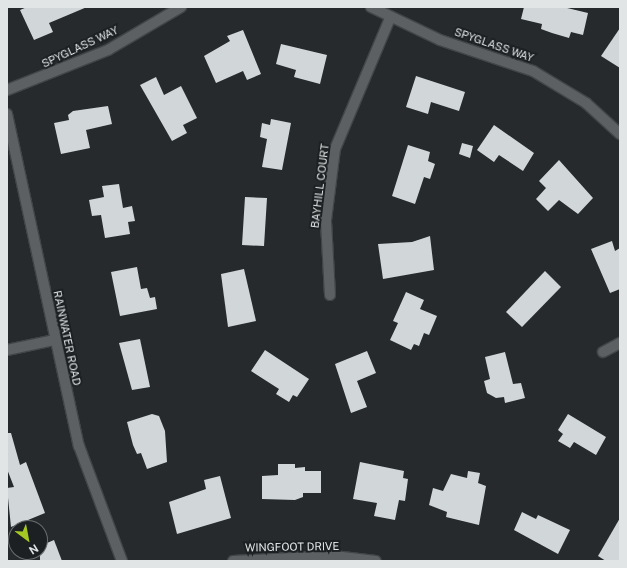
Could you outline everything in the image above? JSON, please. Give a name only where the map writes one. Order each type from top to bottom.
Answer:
[{"type":"street","name":"SPYGLASS WAY","points":[[7,90],[108,50],[180,7]]},
{"type":"street","name":"SPYGLASS WAY","points":[[371,7],[390,18],[466,49],[533,71],[586,102],[620,134]]},
{"type":"street","name":"BAYHILL COURT","points":[[330,295],[326,220],[335,149],[390,18]]},
{"type":"street","name":"RAINWATER ROAD","points":[[7,114],[55,340],[80,446],[122,561]]},
{"type":"street","points":[[7,350],[55,340]]},
{"type":"street","points":[[603,352],[620,343]]},
{"type":"street","name":"WINGFOOT DRIVE","points":[[233,561],[334,556],[376,561]]},
{"type":"building","points":[[27,7],[87,7],[49,23],[53,32],[34,40],[20,10]]},
{"type":"building","points":[[524,7],[563,7],[588,13],[583,35],[571,32],[569,38],[541,29],[542,24],[521,19]]},
{"type":"building","points":[[620,28],[620,68],[601,56]]},
{"type":"building","points":[[243,30],[261,74],[247,80],[243,71],[216,83],[204,56],[230,41],[227,36]]},
{"type":"building","points":[[281,44],[327,55],[320,84],[294,77],[296,70],[276,64]]},
{"type":"building","points":[[416,76],[465,92],[459,111],[431,102],[428,114],[406,107]]},
{"type":"building","points":[[156,77],[164,95],[181,86],[197,118],[183,125],[187,133],[172,141],[140,85]]},
{"type":"building","points":[[108,106],[112,124],[86,130],[90,148],[61,154],[54,123],[69,120],[68,115],[73,111]]},
{"type":"building","points":[[271,119],[291,123],[282,170],[262,167],[267,139],[260,137],[262,123],[270,125]]},
{"type":"building","points":[[494,125],[534,153],[523,171],[499,155],[494,162],[477,150]]},
{"type":"building","points":[[462,143],[473,146],[470,158],[459,154]]},
{"type":"building","points":[[408,145],[430,152],[428,161],[435,164],[430,179],[424,177],[415,204],[392,196]]},
{"type":"building","points":[[559,160],[593,198],[578,214],[559,200],[548,211],[536,199],[546,188],[539,181]]},
{"type":"building","points":[[119,184],[123,208],[132,206],[135,221],[128,222],[130,234],[105,238],[101,215],[92,216],[89,200],[104,197],[102,186]]},
{"type":"building","points":[[245,197],[267,198],[264,246],[242,245]]},
{"type":"building","points":[[430,236],[434,270],[383,279],[378,244],[412,242]]},
{"type":"building","points":[[612,241],[615,251],[620,248],[620,289],[610,293],[591,249]]},
{"type":"building","points":[[137,267],[141,289],[147,288],[150,298],[155,297],[157,309],[120,316],[111,272]]},
{"type":"building","points":[[244,269],[256,321],[228,327],[221,274]]},
{"type":"building","points":[[545,271],[561,287],[522,327],[506,312]]},
{"type":"building","points":[[406,292],[424,300],[420,309],[437,316],[429,335],[424,333],[419,346],[414,344],[411,350],[390,340],[398,323],[393,321]]},
{"type":"building","points":[[140,339],[150,387],[132,390],[119,343]]},
{"type":"building","points":[[265,350],[309,379],[297,397],[293,395],[289,402],[276,394],[279,389],[251,371]]},
{"type":"building","points":[[367,351],[376,373],[357,381],[367,407],[351,413],[335,364]]},
{"type":"building","points":[[505,352],[513,384],[521,383],[525,398],[505,403],[504,397],[496,398],[487,393],[484,381],[490,379],[485,357]]},
{"type":"building","points":[[152,414],[159,416],[165,431],[167,462],[147,469],[141,453],[137,454],[133,445],[127,422]]},
{"type":"building","points":[[568,414],[606,437],[596,455],[574,442],[570,448],[558,441],[563,434],[558,430]]},
{"type":"building","points":[[7,433],[11,433],[20,465],[26,462],[45,513],[28,520],[10,520],[7,488],[14,487],[7,469]]},
{"type":"building","points":[[360,462],[404,471],[403,478],[408,479],[405,501],[399,500],[395,520],[374,516],[377,503],[353,499]]},
{"type":"building","points":[[278,464],[295,464],[295,468],[305,467],[305,471],[321,471],[321,493],[303,493],[303,497],[295,500],[262,499],[262,476],[278,475]]},
{"type":"building","points":[[468,471],[480,473],[478,483],[486,486],[479,525],[446,517],[447,512],[429,505],[433,488],[443,491],[451,474],[467,478]]},
{"type":"building","points":[[220,476],[231,518],[177,534],[169,502],[206,489],[204,480]]},
{"type":"building","points":[[522,512],[536,519],[538,515],[570,530],[558,554],[514,530]]},
{"type":"building","points":[[620,518],[620,561],[606,561],[598,556]]},
{"type":"building","points":[[54,540],[62,561],[40,561],[48,560],[48,543]]}]
